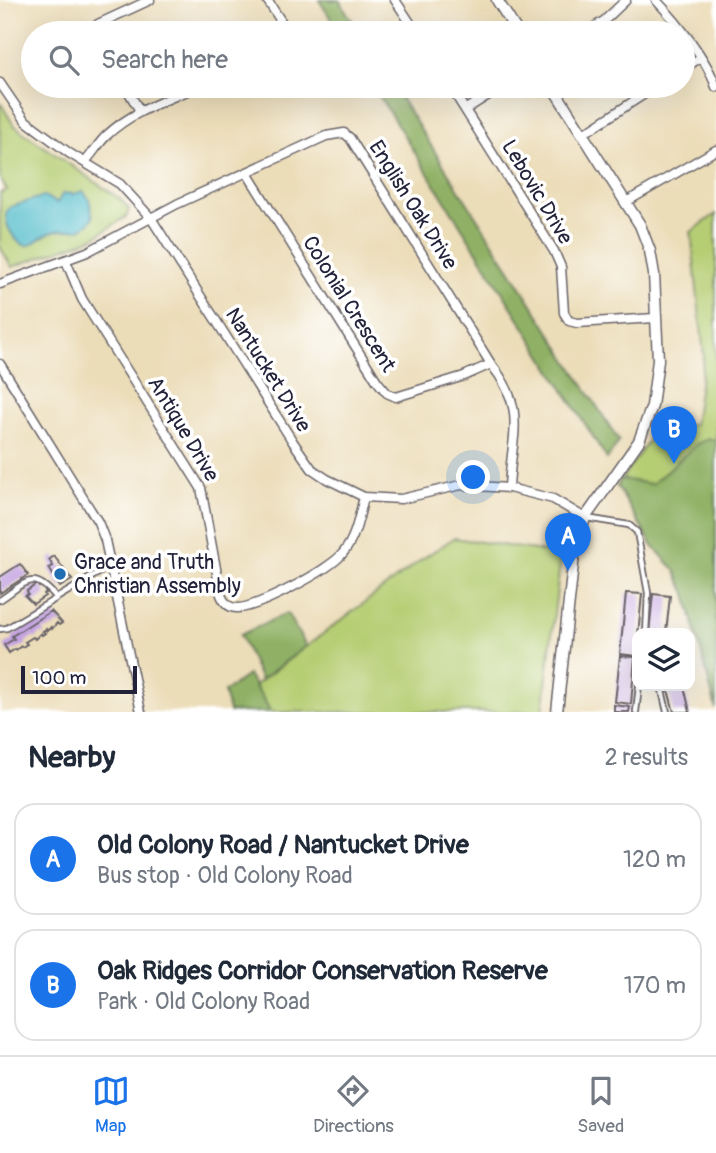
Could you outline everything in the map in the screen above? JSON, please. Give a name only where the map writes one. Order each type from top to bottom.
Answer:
[{"type":"street","points":[[104,21],[150,0]]},
{"type":"street","points":[[267,0],[281,21]]},
{"type":"street","points":[[395,0],[409,21]]},
{"type":"street","points":[[497,0],[510,21]]},
{"type":"street","points":[[604,21],[626,0]]},
{"type":"street","points":[[656,0],[675,21]]},
{"type":"street","points":[[695,51],[716,87]]},
{"type":"street","points":[[695,61],[700,58]]},
{"type":"street","name":"Nantucket Drive","points":[[0,83],[26,121],[44,136],[120,184],[151,218],[312,469],[364,497],[401,499],[460,485],[509,488],[553,499],[585,518]]},
{"type":"street","points":[[132,98],[140,111]]},
{"type":"street","points":[[85,162],[108,133],[140,111],[171,98]]},
{"type":"street","name":"Lebovic Drive","points":[[458,98],[554,251],[561,267],[564,313],[569,321],[577,323],[655,318]]},
{"type":"street","points":[[466,109],[484,98]]},
{"type":"street","points":[[557,712],[574,555],[585,518],[639,441],[652,406],[658,360],[650,251],[626,202],[560,98]]},
{"type":"street","points":[[583,134],[638,98]]},
{"type":"street","name":"English Oak Drive","points":[[0,284],[20,274],[66,261],[104,244],[177,204],[333,133],[344,133],[350,138],[491,364],[505,380],[513,400],[515,419],[509,488]]},
{"type":"street","points":[[626,202],[716,150]]},
{"type":"street","name":"Colonial Crescent","points":[[247,173],[387,393],[396,397],[464,376],[491,364]]},
{"type":"street","name":"Antique Drive","points":[[66,261],[82,299],[201,488],[220,595],[226,604],[238,608],[251,604],[282,592],[326,569],[351,543],[364,497]]},
{"type":"street","points":[[0,364],[95,515],[105,540],[141,712]]},
{"type":"lane","points":[[585,518],[629,525],[637,532],[648,593],[646,628]]},
{"type":"lane","points":[[0,629],[7,628],[110,566]]},
{"type":"lane","points":[[0,600],[32,580],[40,581],[56,597]]},
{"type":"lane","points":[[636,712],[638,691]]},
{"type":"lane","points":[[662,691],[667,712]]},
{"type":"green space","points":[[319,0],[339,0],[352,21],[332,21]]},
{"type":"green space","points":[[381,98],[401,98],[619,441],[607,459]]},
{"type":"green space","points":[[0,102],[13,124],[24,133],[120,199],[129,209],[127,216],[93,238],[12,267],[0,247],[0,193],[7,190],[0,179]]},
{"type":"green space","points":[[716,214],[716,709],[686,593],[675,570],[652,545],[617,486],[660,424],[694,425],[704,356],[691,232]]},
{"type":"green space","points":[[708,439],[716,440],[716,709],[686,593],[675,570],[652,545],[617,486],[621,479],[652,484],[698,443]]},
{"type":"green space","points":[[454,538],[561,554],[543,712],[271,712],[255,685]]},
{"type":"green space","points":[[287,613],[306,646],[261,680],[240,635]]},
{"type":"green space","points":[[248,675],[271,712],[229,712],[224,692]]},
{"type":"water","points":[[83,191],[89,199],[93,217],[84,227],[52,232],[27,246],[11,233],[6,218],[10,207],[44,196],[57,203],[63,193]]},
{"type":"building","name":"Grace and Truth Christian Assembly","points":[[54,556],[72,580],[60,587],[49,568],[53,566],[49,560]]},
{"type":"building","points":[[20,564],[28,575],[0,593],[0,577]]},
{"type":"building","points":[[37,584],[39,587],[41,585],[46,593],[33,604],[25,596],[27,591]]},
{"type":"building","points":[[626,593],[642,594],[639,628],[632,628],[632,656],[620,654]]},
{"type":"building","points":[[653,594],[670,596],[667,628],[650,628]]},
{"type":"building","points":[[51,611],[62,623],[57,623],[47,631],[46,629],[42,635],[41,633],[35,639],[33,637],[25,642],[27,644],[9,653],[4,645],[14,639],[12,636]]},
{"type":"building","points":[[620,656],[632,657],[631,704],[615,702]]},
{"type":"building","points":[[668,691],[685,691],[690,712],[674,712]]},
{"type":"building","points":[[614,705],[630,707],[629,712],[614,712]]},
{"type":"place","name":"Oak Ridges Corridor Conservation Reserve","points":[[674,464]]},
{"type":"place","name":"Old Colony Road / Nantucket Drive","points":[[568,571]]},
{"type":"place","name":"Grace and Truth Christian Assembly","points":[[60,574]]}]
